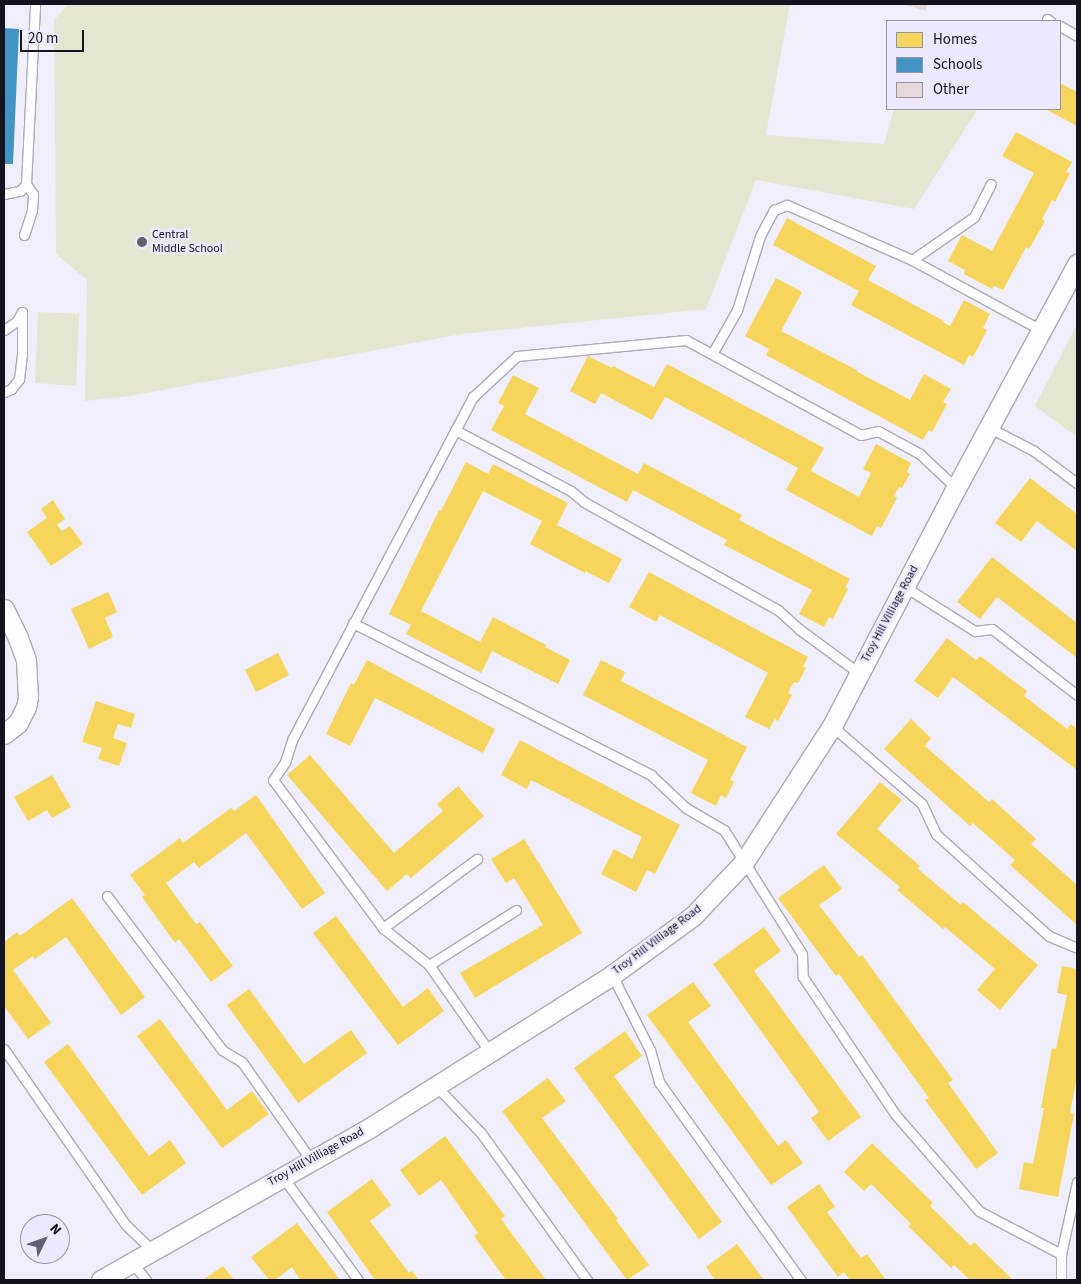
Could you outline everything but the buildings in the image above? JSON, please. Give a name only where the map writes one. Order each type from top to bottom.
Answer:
[{"type":"street","name":"Troy Hill Villiage Road","points":[[108,1279],[152,1250],[371,1127],[434,1085],[612,974],[693,916],[744,862],[832,726],[956,488],[1077,264]]},
{"type":"street","points":[[4,609],[26,660],[28,697],[26,707],[18,723],[4,734]]},
{"type":"lane","points":[[4,194],[20,191],[26,184],[35,4]]},
{"type":"lane","points":[[1061,27],[1077,36]]},
{"type":"lane","points":[[24,234],[32,210],[33,194],[26,184]]},
{"type":"lane","points":[[912,260],[974,217],[991,184]]},
{"type":"lane","points":[[712,354],[737,310],[760,236],[774,210],[787,205],[912,260],[1040,330]]},
{"type":"lane","points":[[4,330],[17,322],[22,312],[22,354],[18,379],[11,389],[4,392]]},
{"type":"lane","points":[[489,1051],[429,965],[383,928],[273,780],[285,762],[293,738],[472,397],[517,356],[686,340],[861,435],[878,431],[920,454],[956,488]]},
{"type":"lane","points":[[988,428],[1034,451],[1077,483]]},
{"type":"lane","points":[[455,430],[571,491],[584,502],[778,610],[798,629],[859,673]]},
{"type":"lane","points":[[905,587],[975,631],[992,629],[1077,695]]},
{"type":"lane","points":[[353,623],[651,775],[686,808],[724,830],[802,954],[803,977],[895,1114],[979,1211],[1061,1254]]},
{"type":"lane","points":[[832,726],[922,804],[936,834],[1035,924],[1049,936],[1077,948]]},
{"type":"lane","points":[[383,928],[477,859]]},
{"type":"lane","points":[[107,896],[222,1050],[242,1062],[311,1160]]},
{"type":"lane","points":[[429,965],[516,910]]},
{"type":"lane","points":[[612,974],[650,1050],[658,1082],[801,1280]]},
{"type":"lane","points":[[4,1049],[126,1225],[152,1250]]},
{"type":"lane","points":[[434,1085],[481,1133],[587,1280]]},
{"type":"lane","points":[[282,1176],[358,1280]]},
{"type":"lane","points":[[1061,1280],[1061,1254],[1077,1182]]},
{"type":"lane","points":[[132,1262],[146,1280]]},
{"type":"green space","points":[[69,4],[790,4],[766,135],[884,144],[894,110],[977,110],[914,209],[756,180],[706,309],[462,334],[130,396],[85,401],[87,280],[56,254],[54,20]]},
{"type":"green space","points":[[38,312],[79,314],[76,386],[35,383]]},
{"type":"green space","points":[[1077,324],[1077,437],[1035,406]]},
{"type":"place","name":"Central Middle School","points":[[142,242]]}]
